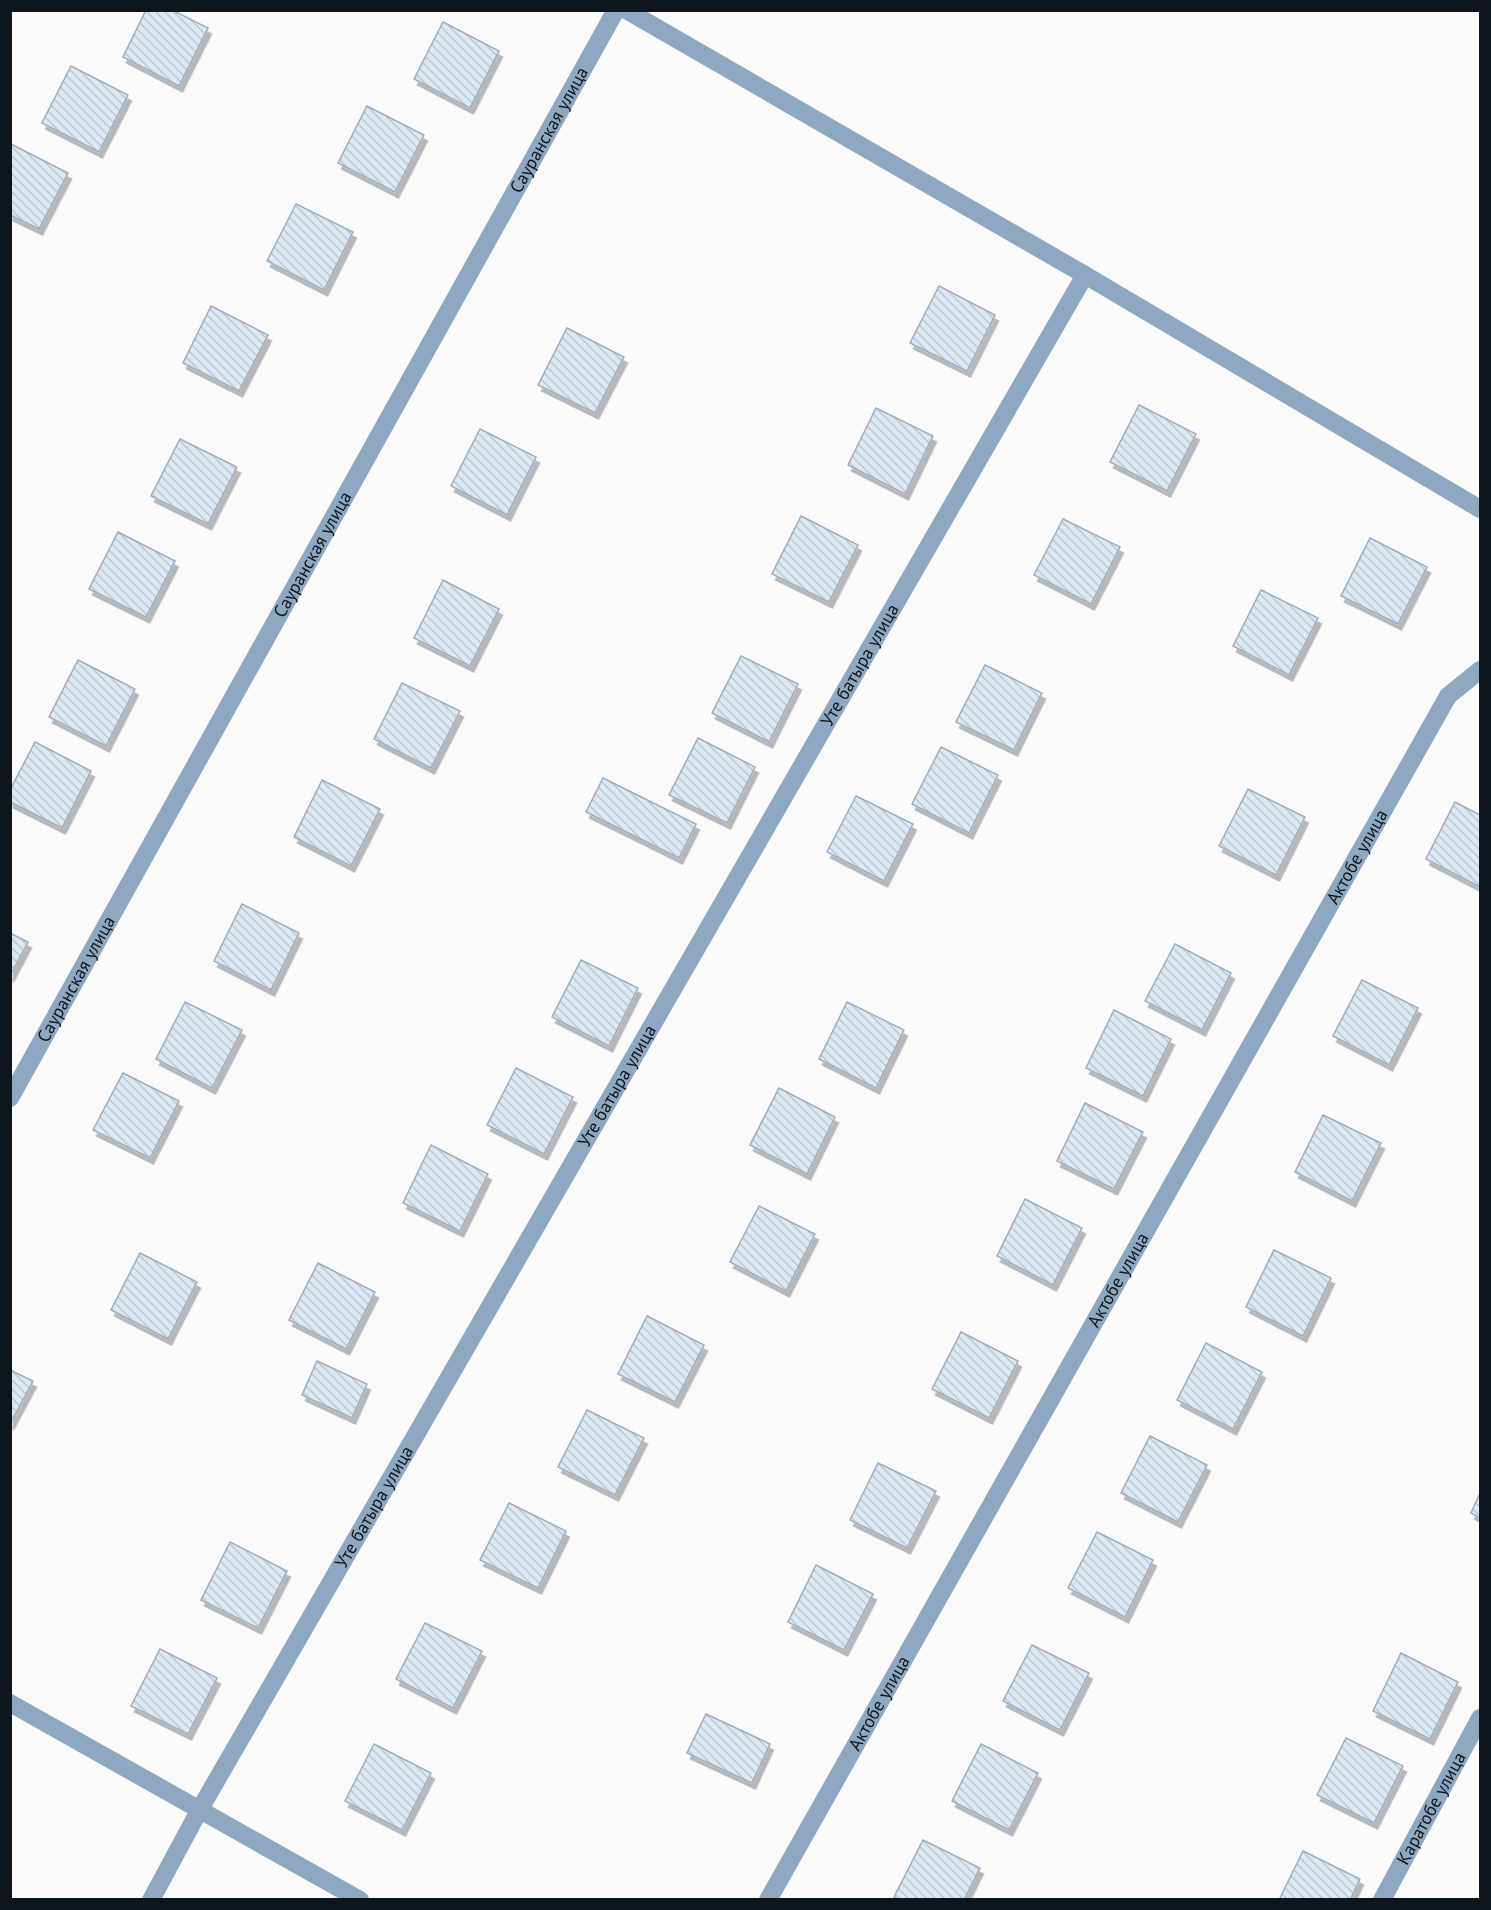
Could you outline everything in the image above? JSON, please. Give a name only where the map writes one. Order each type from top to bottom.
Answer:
[{"type":"street","name":"Сауранская улица","points":[[10,1098],[616,10]]},
{"type":"street","points":[[626,10],[1085,275],[1480,509]]},
{"type":"street","name":"Уте батыра улица","points":[[151,1899],[200,1809],[1085,275]]},
{"type":"street","name":"Актобе улица","points":[[768,1899],[1448,696],[1480,670]]},
{"type":"street","points":[[10,1703],[360,1899]]},
{"type":"street","name":"Каратобе улица","points":[[1382,1899],[1480,1718]]},
{"type":"building","points":[[146,10],[172,10],[208,28],[179,86],[123,57]]},
{"type":"building","points":[[443,22],[499,51],[470,108],[414,79]]},
{"type":"building","points":[[71,66],[128,95],[99,152],[42,123]]},
{"type":"building","points":[[367,106],[424,135],[395,192],[338,163]]},
{"type":"building","points":[[11,144],[68,173],[39,229],[10,215]]},
{"type":"building","points":[[296,204],[353,232],[324,290],[267,261]]},
{"type":"building","points":[[939,286],[995,315],[967,371],[910,343]]},
{"type":"building","points":[[211,306],[268,335],[239,391],[183,363]]},
{"type":"building","points":[[567,328],[624,357],[595,413],[538,385]]},
{"type":"building","points":[[1139,405],[1196,434],[1167,491],[1110,462]]},
{"type":"building","points":[[876,408],[933,436],[905,494],[848,465]]},
{"type":"building","points":[[480,429],[536,457],[507,515],[451,486]]},
{"type":"building","points":[[180,439],[237,467],[208,524],[151,496]]},
{"type":"building","points":[[801,516],[858,545],[829,602],[772,574]]},
{"type":"building","points":[[1063,519],[1120,547],[1091,604],[1034,575]]},
{"type":"building","points":[[118,532],[175,561],[146,617],[89,589]]},
{"type":"building","points":[[1370,538],[1427,567],[1398,624],[1341,596]]},
{"type":"building","points":[[443,580],[499,609],[470,666],[414,638]]},
{"type":"building","points":[[1261,590],[1318,618],[1289,675],[1233,646]]},
{"type":"building","points":[[741,656],[798,684],[769,742],[712,713]]},
{"type":"building","points":[[78,660],[135,689],[106,746],[49,717]]},
{"type":"building","points":[[985,665],[1042,693],[1014,750],[956,722]]},
{"type":"building","points":[[402,683],[460,711],[431,768],[374,739]]},
{"type":"building","points":[[698,738],[755,767],[727,823],[669,795]]},
{"type":"building","points":[[35,742],[91,771],[62,828],[10,802],[10,790]]},
{"type":"building","points":[[941,747],[998,775],[969,833],[912,804]]},
{"type":"building","points":[[603,778],[696,824],[679,858],[586,812]]},
{"type":"building","points":[[322,780],[380,809],[351,866],[294,837]]},
{"type":"building","points":[[1248,789],[1305,817],[1276,875],[1219,846]]},
{"type":"building","points":[[856,796],[913,824],[884,881],[827,852]]},
{"type":"building","points":[[1455,802],[1480,815],[1480,887],[1426,859]]},
{"type":"building","points":[[242,904],[299,933],[271,990],[214,961]]},
{"type":"building","points":[[10,933],[28,942],[10,976]]},
{"type":"building","points":[[1175,944],[1231,973],[1202,1030],[1145,1001]]},
{"type":"building","points":[[581,960],[638,988],[609,1046],[552,1017]]},
{"type":"building","points":[[1362,980],[1418,1008],[1389,1065],[1333,1036]]},
{"type":"building","points":[[185,1002],[242,1030],[212,1088],[156,1059]]},
{"type":"building","points":[[847,1002],[904,1030],[876,1088],[819,1059]]},
{"type":"building","points":[[1114,1010],[1171,1039],[1143,1096],[1086,1068]]},
{"type":"building","points":[[516,1068],[573,1097],[544,1154],[487,1125]]},
{"type":"building","points":[[123,1073],[179,1101],[150,1158],[93,1130]]},
{"type":"building","points":[[779,1088],[835,1117],[807,1174],[750,1145]]},
{"type":"building","points":[[1085,1103],[1143,1132],[1114,1189],[1057,1161]]},
{"type":"building","points":[[1323,1115],[1381,1143],[1352,1201],[1295,1172]]},
{"type":"building","points":[[431,1145],[488,1174],[460,1231],[403,1203]]},
{"type":"building","points":[[1025,1199],[1082,1228],[1053,1285],[997,1256]]},
{"type":"building","points":[[759,1206],[815,1234],[786,1291],[730,1262]]},
{"type":"building","points":[[1274,1250],[1331,1278],[1303,1336],[1246,1307]]},
{"type":"building","points":[[140,1253],[197,1282],[168,1339],[111,1310]]},
{"type":"building","points":[[318,1263],[375,1292],[346,1349],[289,1320]]},
{"type":"building","points":[[647,1316],[704,1345],[675,1402],[618,1374]]},
{"type":"building","points":[[961,1332],[1018,1361],[989,1418],[932,1389]]},
{"type":"building","points":[[1206,1343],[1262,1372],[1233,1429],[1177,1400]]},
{"type":"building","points":[[317,1361],[367,1384],[352,1418],[302,1395]]},
{"type":"building","points":[[10,1370],[33,1381],[10,1424]]},
{"type":"building","points":[[587,1410],[644,1438],[615,1495],[558,1467]]},
{"type":"building","points":[[1150,1436],[1207,1465],[1178,1522],[1121,1493]]},
{"type":"building","points":[[878,1463],[936,1491],[907,1548],[850,1520]]},
{"type":"building","points":[[1480,1493],[1480,1518],[1471,1513]]},
{"type":"building","points":[[509,1503],[566,1531],[538,1588],[480,1560]]},
{"type":"building","points":[[1097,1532],[1153,1560],[1125,1617],[1068,1588]]},
{"type":"building","points":[[230,1542],[287,1571],[258,1628],[201,1600]]},
{"type":"building","points":[[816,1565],[873,1594],[844,1650],[788,1622]]},
{"type":"building","points":[[425,1623],[482,1651],[453,1708],[396,1679]]},
{"type":"building","points":[[1032,1645],[1089,1673],[1060,1730],[1003,1701]]},
{"type":"building","points":[[160,1649],[217,1678],[188,1734],[131,1706]]},
{"type":"building","points":[[1401,1653],[1458,1682],[1430,1739],[1373,1711]]},
{"type":"building","points":[[706,1714],[770,1744],[752,1783],[687,1753]]},
{"type":"building","points":[[1346,1738],[1403,1766],[1374,1823],[1317,1795]]},
{"type":"building","points":[[374,1744],[431,1773],[402,1830],[345,1801]]},
{"type":"building","points":[[981,1744],[1038,1773],[1009,1830],[952,1801]]},
{"type":"building","points":[[923,1840],[980,1868],[964,1900],[899,1900],[894,1897]]},
{"type":"building","points":[[1303,1851],[1360,1879],[1350,1900],[1279,1900]]}]
